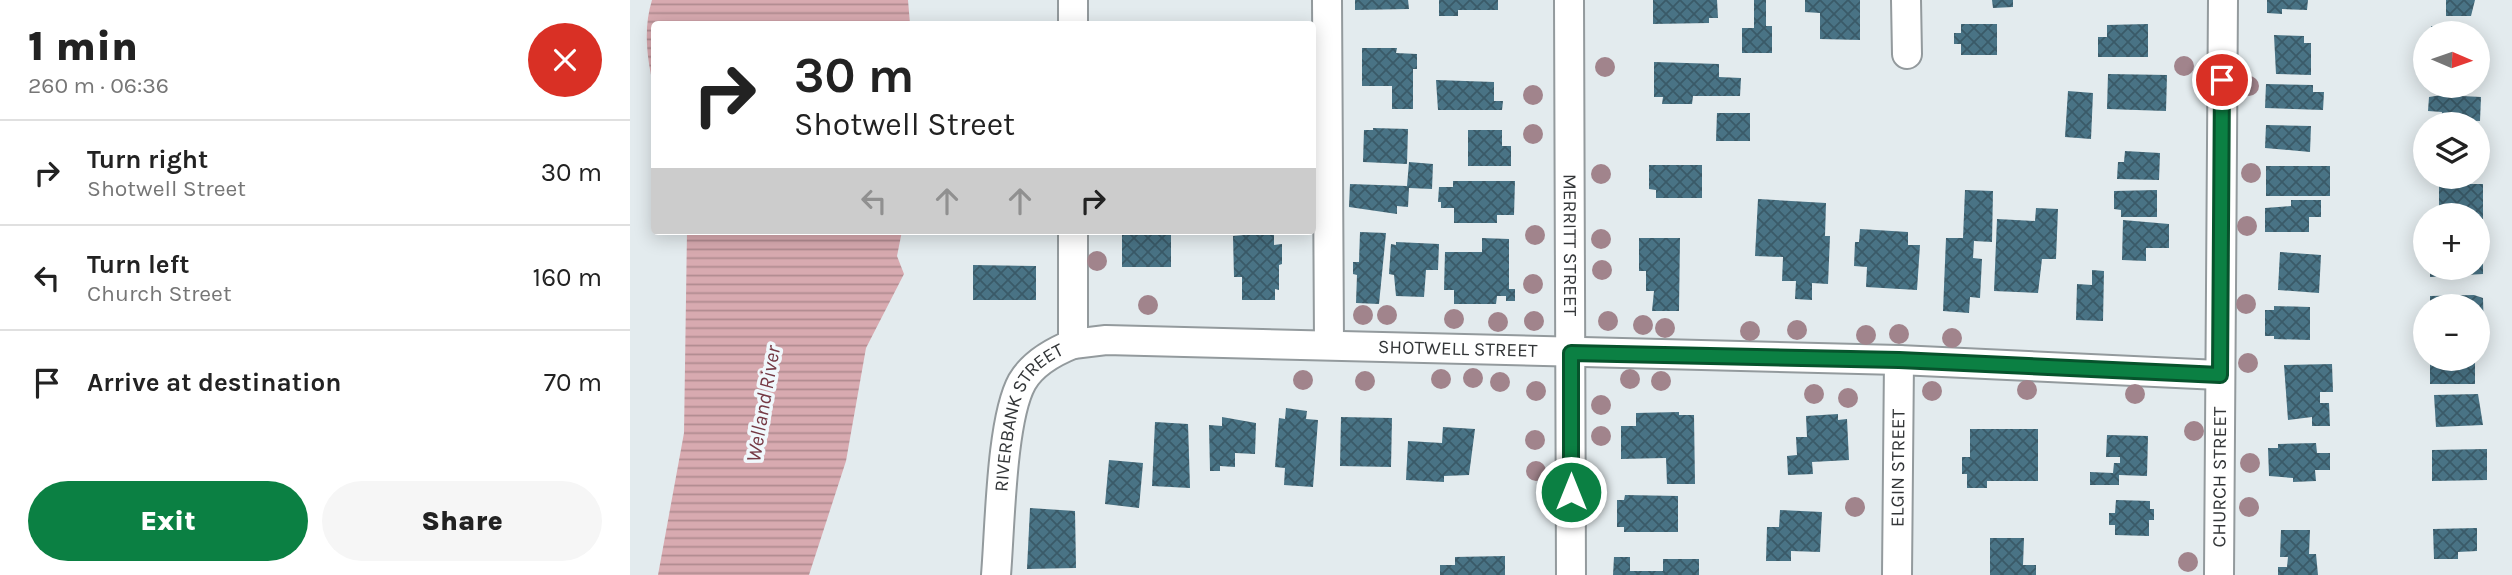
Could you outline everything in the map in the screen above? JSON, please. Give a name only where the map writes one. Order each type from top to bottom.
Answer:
[{"type":"street","points":[[1073,0],[1073,21]]},
{"type":"street","points":[[1328,0],[1329,344]]},
{"type":"street","name":"MERRITT STREET","points":[[1569,0],[1572,575]]},
{"type":"street","points":[[1906,0],[1907,54]]},
{"type":"street","name":"CHURCH STREET","points":[[2219,575],[2223,0]]},
{"type":"street","name":"RIVERBANK STREET","points":[[996,575],[1008,440],[1014,406],[1022,383],[1034,367],[1054,352],[1073,344],[1073,235]]},
{"type":"street","name":"SHOTWELL STREET","points":[[1073,344],[1106,340],[1329,344],[1571,353],[1899,360],[2220,375]]},
{"type":"street","name":"ELGIN STREET","points":[[1897,575],[1899,360]]},
{"type":"water","points":[[652,0],[908,0],[910,21],[651,21],[651,75],[647,44]]},
{"type":"water","name":"Welland River","points":[[687,235],[901,235],[897,256],[904,274],[866,348],[846,461],[809,575],[658,575],[684,433]]},
{"type":"building","points":[[1355,0],[1408,0],[1409,9],[1355,10]]},
{"type":"building","points":[[1439,0],[1498,0],[1498,10],[1458,10],[1458,16],[1439,16]]},
{"type":"building","points":[[1653,0],[1717,0],[1718,18],[1709,18],[1709,23],[1653,24]]},
{"type":"building","points":[[1754,0],[1766,0],[1766,26],[1772,26],[1772,53],[1742,53],[1742,28],[1754,28]]},
{"type":"building","points":[[1805,0],[1860,0],[1860,40],[1820,39],[1820,13],[1805,12]]},
{"type":"building","points":[[1992,0],[2013,0],[2013,7],[1993,8]]},
{"type":"building","points":[[2267,0],[2308,0],[2307,10],[2282,9],[2282,14],[2267,13]]},
{"type":"building","points":[[2446,0],[2475,0],[2471,16],[2446,16]]},
{"type":"building","points":[[1961,24],[1997,24],[1997,55],[1961,55],[1961,44],[1954,44],[1954,33],[1961,33]]},
{"type":"building","points":[[2148,24],[2148,57],[2098,57],[2098,37],[2107,37],[2107,25]]},
{"type":"building","points":[[2274,35],[2304,36],[2304,43],[2311,43],[2311,75],[2276,74]]},
{"type":"building","points":[[1362,48],[1397,48],[1396,53],[1417,54],[1417,69],[1413,69],[1413,109],[1392,109],[1392,86],[1362,86]]},
{"type":"building","points":[[1654,62],[1719,64],[1719,77],[1741,78],[1740,96],[1693,96],[1692,104],[1662,104],[1663,97],[1654,97]]},
{"type":"building","points":[[2108,74],[2167,75],[2166,111],[2107,109]]},
{"type":"building","points":[[1436,80],[1494,82],[1494,101],[1503,101],[1502,110],[1438,110]]},
{"type":"building","points":[[2266,84],[2313,85],[2313,92],[2324,92],[2323,110],[2265,108]]},
{"type":"building","points":[[2068,91],[2093,93],[2091,139],[2065,137]]},
{"type":"building","points":[[2429,98],[2481,98],[2480,112],[2428,111]]},
{"type":"building","points":[[1717,113],[1750,113],[1750,141],[1716,141]]},
{"type":"building","points":[[2266,125],[2311,126],[2310,152],[2265,148]]},
{"type":"building","points":[[1408,129],[1407,164],[1363,162],[1364,130]]},
{"type":"building","points":[[1468,130],[1502,130],[1502,146],[1511,146],[1511,166],[1468,166]]},
{"type":"building","points":[[2125,151],[2160,153],[2159,180],[2117,179],[2118,162],[2124,162]]},
{"type":"building","points":[[1409,162],[1433,164],[1432,189],[1409,188],[1408,207],[1397,206],[1397,214],[1349,207],[1350,184],[1407,186]]},
{"type":"building","points":[[1649,165],[1702,165],[1702,198],[1656,198],[1656,190],[1649,189]]},
{"type":"building","points":[[2266,166],[2330,166],[2330,196],[2266,196]]},
{"type":"building","points":[[1453,181],[1515,181],[1514,215],[1497,215],[1497,223],[1454,223],[1454,208],[1441,208],[1441,202],[1438,202],[1439,187],[1453,187]]},
{"type":"building","points":[[2439,189],[2483,189],[2483,203],[2439,203]]},
{"type":"building","points":[[1965,190],[1993,191],[1992,242],[1974,241],[1973,258],[1982,259],[1980,298],[1970,297],[1969,313],[1943,311],[1946,238],[1963,238]]},
{"type":"building","points":[[2157,190],[2157,217],[2121,217],[2121,210],[2114,209],[2114,191]]},
{"type":"building","points":[[1758,199],[1826,203],[1825,236],[1830,236],[1828,284],[1812,283],[1812,300],[1795,299],[1796,281],[1782,281],[1783,257],[1755,256]]},
{"type":"building","points":[[2291,200],[2321,200],[2321,217],[2309,217],[2309,232],[2265,232],[2265,208],[2291,206]]},
{"type":"building","points":[[2036,208],[2058,209],[2056,259],[2042,259],[2038,293],[1994,291],[1997,219],[2035,221]]},
{"type":"building","points":[[2123,220],[2169,224],[2169,248],[2146,248],[2146,261],[2122,260]]},
{"type":"building","points":[[1860,229],[1908,232],[1908,245],[1920,245],[1917,290],[1866,287],[1867,267],[1854,266],[1855,242],[1859,242]]},
{"type":"building","points":[[1360,232],[1386,233],[1379,304],[1356,303],[1357,275],[1353,274],[1353,262],[1359,262]]},
{"type":"building","points":[[1122,235],[1171,235],[1171,267],[1122,267]]},
{"type":"building","points":[[1274,235],[1274,245],[1282,244],[1279,290],[1275,289],[1275,300],[1242,300],[1242,277],[1234,277],[1233,236]]},
{"type":"building","points":[[1482,238],[1509,239],[1509,289],[1515,289],[1515,301],[1506,301],[1506,296],[1497,296],[1496,304],[1454,304],[1454,290],[1444,290],[1445,252],[1482,252]]},
{"type":"building","points":[[1639,238],[1680,238],[1679,311],[1652,311],[1654,291],[1646,291],[1646,271],[1639,271]]},
{"type":"building","points":[[1396,242],[1439,244],[1438,270],[1426,270],[1424,297],[1396,296],[1394,275],[1389,274],[1391,244],[1396,245]]},
{"type":"building","points":[[2280,252],[2321,255],[2319,293],[2278,290]]},
{"type":"building","points":[[973,265],[1036,266],[1036,300],[973,300]]},
{"type":"building","points":[[2092,270],[2104,271],[2103,321],[2076,320],[2077,284],[2092,285]]},
{"type":"building","points":[[2274,306],[2310,307],[2310,340],[2274,339],[2274,336],[2265,336],[2265,310],[2274,310]]},
{"type":"building","points":[[2332,364],[2333,392],[2320,392],[2320,403],[2329,403],[2330,426],[2312,426],[2312,417],[2288,420],[2284,365]]},
{"type":"building","points":[[2430,371],[2475,371],[2475,384],[2430,384]]},
{"type":"building","points":[[2478,394],[2483,425],[2436,427],[2434,395]]},
{"type":"building","points":[[1286,408],[1307,411],[1306,419],[1318,420],[1313,487],[1284,485],[1285,468],[1275,467],[1279,418],[1285,419]]},
{"type":"building","points":[[1679,412],[1679,415],[1694,415],[1695,484],[1667,484],[1666,458],[1621,459],[1621,426],[1636,426],[1636,413]]},
{"type":"building","points":[[1838,414],[1838,420],[1847,419],[1849,460],[1812,462],[1813,474],[1788,475],[1787,456],[1797,455],[1796,437],[1807,437],[1806,416]]},
{"type":"building","points":[[1222,417],[1256,423],[1255,454],[1235,453],[1235,467],[1220,466],[1220,471],[1210,471],[1209,425],[1222,426]]},
{"type":"building","points":[[1341,417],[1392,418],[1391,467],[1340,466]]},
{"type":"building","points":[[1155,422],[1188,424],[1190,488],[1152,486]]},
{"type":"building","points":[[1443,427],[1475,429],[1469,475],[1444,476],[1444,482],[1406,480],[1408,441],[1442,443]]},
{"type":"building","points":[[1970,429],[2038,429],[2038,481],[1987,481],[1987,488],[1967,488],[1967,474],[1962,474],[1962,457],[1970,457]]},
{"type":"building","points":[[2107,435],[2148,436],[2147,476],[2119,475],[2119,485],[2090,485],[2090,472],[2113,473],[2114,463],[2120,463],[2120,457],[2106,457]]},
{"type":"building","points":[[2316,443],[2317,453],[2330,453],[2330,470],[2315,470],[2316,481],[2293,482],[2293,478],[2269,476],[2268,448],[2278,448],[2278,444]]},
{"type":"building","points":[[2487,449],[2487,480],[2432,481],[2432,450]]},
{"type":"building","points":[[1109,460],[1143,463],[1139,508],[1105,504]]},
{"type":"building","points":[[1625,495],[1678,496],[1678,532],[1624,532],[1624,527],[1617,527],[1617,500],[1624,500]]},
{"type":"building","points":[[2116,500],[2150,501],[2150,509],[2154,509],[2154,520],[2149,520],[2149,536],[2115,535],[2115,525],[2109,525],[2109,513],[2115,513]]},
{"type":"building","points":[[1030,508],[1075,511],[1076,568],[1027,569]]},
{"type":"building","points":[[1780,510],[1822,512],[1820,552],[1791,551],[1791,561],[1766,561],[1767,527],[1779,527]]},
{"type":"building","points":[[2477,528],[2477,551],[2458,552],[2458,559],[2434,559],[2433,529]]},
{"type":"building","points":[[2281,530],[2310,530],[2309,554],[2316,554],[2318,575],[2278,575],[2278,567],[2287,567],[2288,557],[2280,557]]},
{"type":"building","points":[[1990,538],[2024,538],[2023,565],[2036,565],[2036,575],[1990,575]]},
{"type":"building","points":[[1505,556],[1505,575],[1440,575],[1440,565],[1455,565],[1455,557]]},
{"type":"building","points":[[1614,557],[1630,557],[1630,571],[1663,571],[1663,559],[1699,559],[1699,575],[1613,575]]},
{"type":"route","points":[[1571,492],[1571,353],[1899,360],[2220,375],[2222,80]]}]
